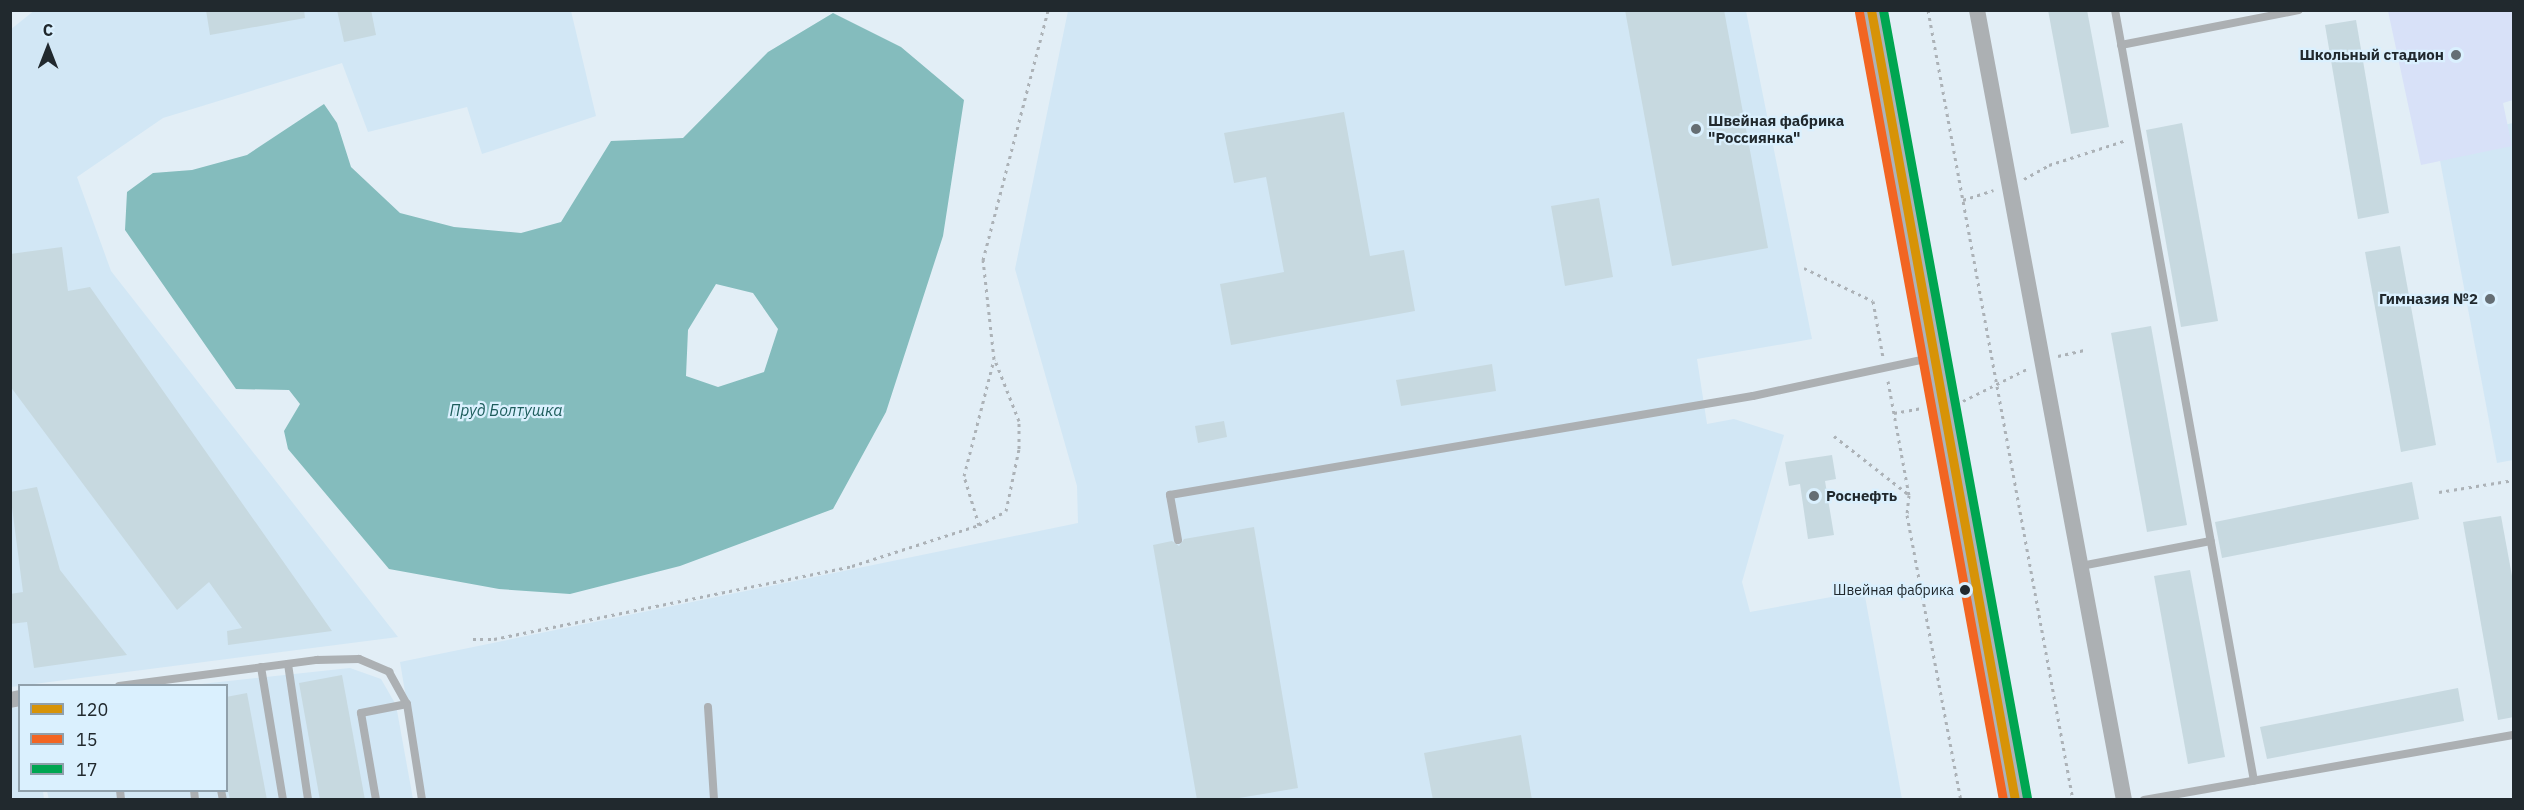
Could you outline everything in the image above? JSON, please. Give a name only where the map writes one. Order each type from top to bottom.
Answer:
[{"type":"main road","points":[[1871,10],[2015,800]]},
{"type":"street","points":[[1977,10],[2124,800]]},
{"type":"lane","points":[[2115,10],[2254,781]]},
{"type":"lane","points":[[2121,45],[2299,10]]},
{"type":"lane","points":[[1178,540],[1170,495],[1753,396],[1934,357]]},
{"type":"lane","points":[[2081,566],[2211,541]]},
{"type":"lane","points":[[147,684],[175,682],[202,675],[261,667],[359,659],[389,672],[407,704],[422,800]]},
{"type":"lane","points":[[288,664],[308,800]]},
{"type":"lane","points":[[261,667],[283,800]]},
{"type":"lane","points":[[202,675],[204,684]]},
{"type":"lane","points":[[376,800],[361,713],[407,704]]},
{"type":"lane","points":[[708,707],[714,800]]},
{"type":"lane","points":[[2144,800],[2514,735]]},
{"type":"path","points":[[473,639],[494,639],[852,566],[979,525],[1006,510],[1019,448],[1019,421],[994,359],[983,260],[1048,10]]},
{"type":"path","points":[[1928,10],[2073,800]]},
{"type":"path","points":[[2049,165],[2138,137]]},
{"type":"path","points":[[1804,268],[1873,301],[1909,495],[1907,515],[1961,800]]},
{"type":"path","points":[[1894,412],[1973,399],[2043,360],[2084,351]]},
{"type":"path","points":[[979,525],[964,476],[994,359]]},
{"type":"path","points":[[1834,436],[1909,495]]},
{"type":"path","points":[[2439,492],[2514,480]]},
{"type":"shaded area","points":[[35,10],[571,11],[596,116],[482,154],[467,107],[368,132],[342,63],[163,118],[77,177],[111,271],[398,637],[34,684],[18,684],[18,686],[11,687],[10,30]]},
{"type":"shaded area","points":[[1068,11],[1746,11],[1812,339],[1697,359],[1707,424],[1734,419],[1784,435],[1742,582],[1750,612],[1864,591],[1902,799],[423,799],[400,662],[1078,523],[1077,486],[1015,269]]},
{"type":"shaded area","name":"Школьный стадион","points":[[2388,11],[2513,11],[2513,100],[2503,103],[2512,146],[2421,165]]},
{"type":"shaded area","name":"Гимназия №2","points":[[2513,123],[2513,460],[2497,463],[2436,139]]},
{"type":"shaded area","points":[[350,668],[381,679],[396,705],[413,799],[49,800],[47,792],[228,792],[228,684],[201,684]]},
{"type":"shaded area","points":[[18,707],[18,792],[43,792],[44,799],[11,799],[10,708]]},
{"type":"water","name":"Пруд Болтушка","points":[[833,13],[901,47],[964,100],[943,236],[886,412],[833,509],[680,566],[570,594],[499,589],[389,569],[288,449],[284,431],[300,404],[289,390],[236,389],[125,230],[127,192],[153,173],[192,170],[247,155],[324,104],[337,123],[351,167],[400,213],[454,227],[521,233],[561,222],[611,141],[683,138],[768,52]],"holes":[[[716,284],[753,293],[778,329],[764,372],[718,387],[686,376],[688,330]]]},
{"type":"building","points":[[206,10],[304,10],[305,18],[210,35]]},
{"type":"building","points":[[337,10],[371,10],[376,35],[344,42]]},
{"type":"building","name":"Швейная фабрика \"Россиянка\"","points":[[1625,10],[1724,10],[1768,248],[1672,266]]},
{"type":"building","points":[[2048,10],[2087,10],[2109,127],[2071,134]]},
{"type":"building","points":[[2356,20],[2389,213],[2358,219],[2325,25]]},
{"type":"building","points":[[1344,112],[1370,256],[1404,250],[1415,311],[1231,345],[1220,284],[1284,272],[1266,177],[1234,183],[1224,133]]},
{"type":"building","points":[[2182,123],[2218,321],[2181,327],[2146,130]]},
{"type":"building","points":[[1599,198],[1613,277],[1565,286],[1551,206]]},
{"type":"building","points":[[2400,246],[2436,445],[2401,452],[2365,252]]},
{"type":"building","points":[[62,247],[68,291],[90,287],[332,631],[228,645],[227,631],[242,628],[209,582],[177,610],[10,386],[10,254]]},
{"type":"building","points":[[2151,326],[2187,525],[2147,532],[2111,333]]},
{"type":"building","points":[[1492,364],[1496,391],[1401,406],[1396,380]]},
{"type":"building","points":[[1224,421],[1227,437],[1198,443],[1195,426]]},
{"type":"building","name":"Роснефть","points":[[1832,455],[1836,479],[1825,481],[1834,535],[1808,539],[1800,484],[1789,486],[1785,462]]},
{"type":"building","points":[[2412,482],[2419,519],[2222,558],[2215,522]]},
{"type":"building","points":[[37,487],[60,570],[127,655],[34,668],[27,622],[10,624],[10,594],[23,592],[10,492]]},
{"type":"building","points":[[2501,516],[2514,587],[2514,717],[2498,720],[2463,522]]},
{"type":"building","points":[[1254,527],[1298,788],[1227,800],[1197,800],[1153,545],[1172,541],[1179,546],[1184,539]]},
{"type":"building","points":[[2190,570],[2225,757],[2188,764],[2154,576]]},
{"type":"building","points":[[342,675],[365,800],[320,800],[299,683]]},
{"type":"building","points":[[2458,688],[2464,721],[2267,759],[2260,727]]},
{"type":"building","points":[[247,693],[267,800],[230,800],[228,790],[228,697]]},
{"type":"building","points":[[1521,735],[1532,800],[1433,800],[1424,753]]},
{"type":"transit line","name":"120","points":[[1871,10],[2015,800]]},
{"type":"transit line","name":"17","points":[[1883,10],[2027,798]]},
{"type":"transit line","name":"15","points":[[1859,12],[2003,800]]},
{"type":"place","name":"Школьный стадион","points":[[2456,55]]},
{"type":"place","name":"Швейная фабрика \"Россиянка\"","points":[[1696,129]]},
{"type":"place","name":"Гимназия №2","points":[[2490,299]]},
{"type":"place","name":"Роснефть","points":[[1814,496]]},
{"type":"place","name":"Швейная фабрика","points":[[1965,590]]}]
